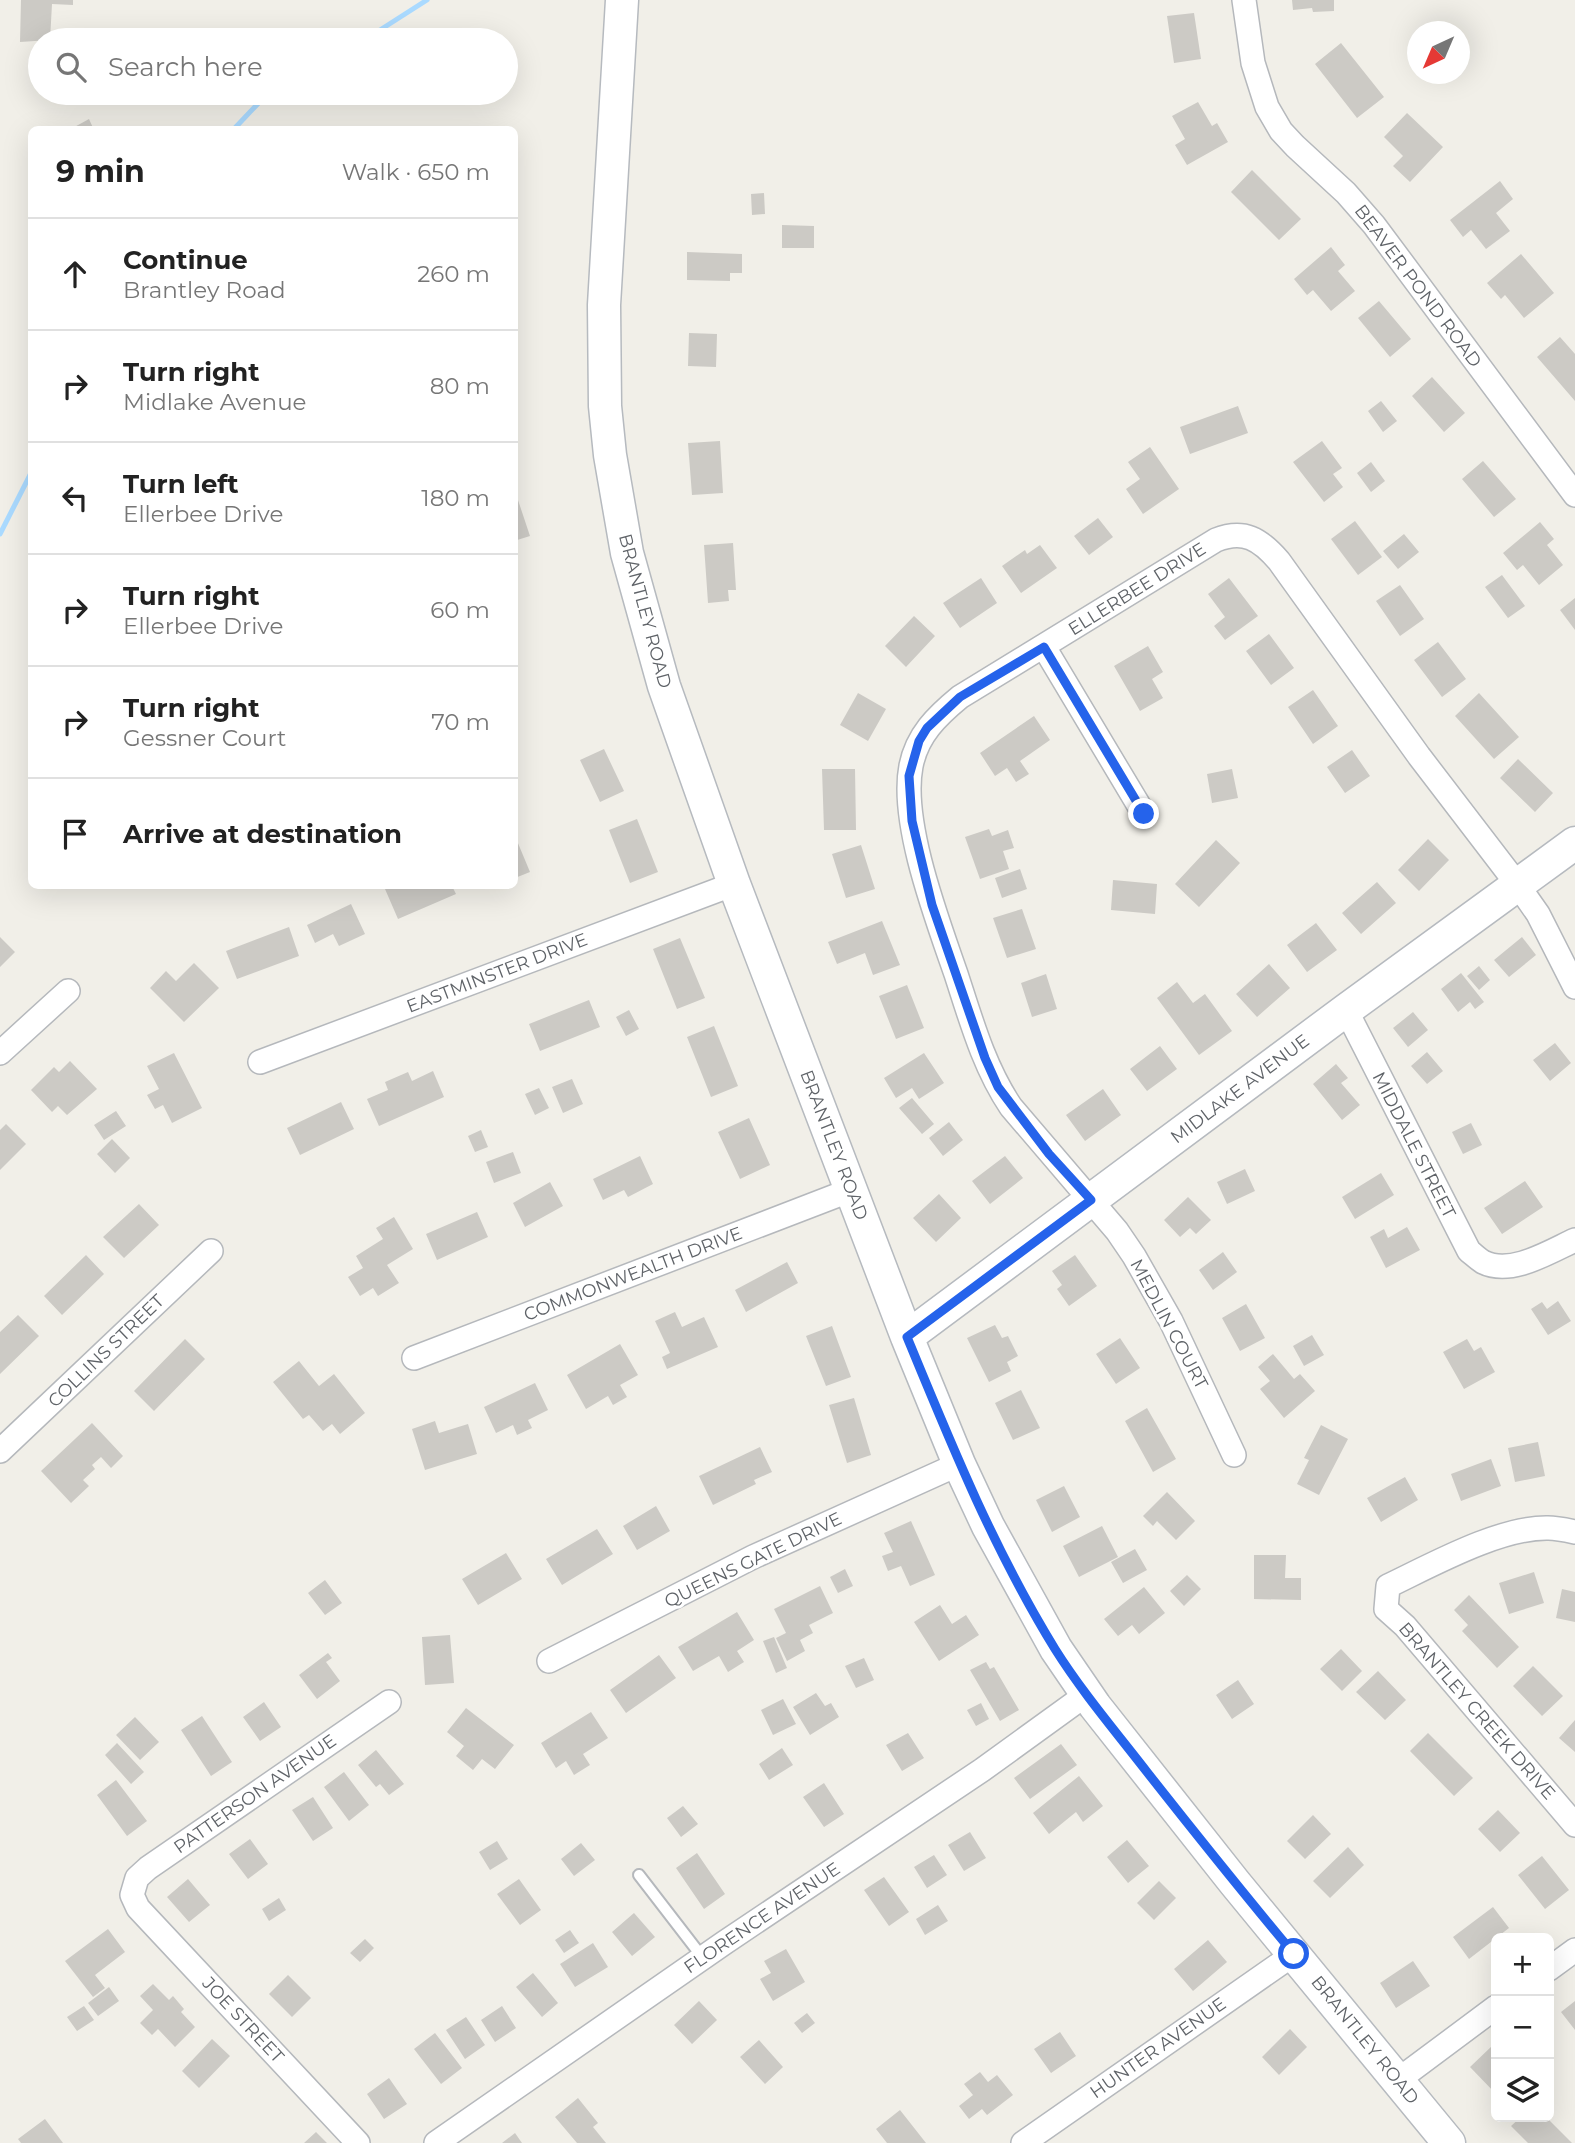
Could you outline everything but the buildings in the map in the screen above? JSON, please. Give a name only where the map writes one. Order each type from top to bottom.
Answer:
[{"type":"street","name":"BRANTLEY ROAD","points":[[622,0],[604,304],[605,406],[610,455],[627,553],[664,686],[734,884],[907,1337],[959,1464],[1007,1564],[1056,1649],[1087,1694],[1235,1883],[1449,2143]]},
{"type":"street","name":"BEAVER POND ROAD","points":[[1244,0],[1253,63],[1267,107],[1281,131],[1346,193],[1374,225],[1575,495]]},
{"type":"street","name":"ELLERBEE DRIVE","points":[[1091,1200],[1049,1154],[998,1087],[985,1058],[932,905],[912,821],[909,776],[919,741],[927,728],[960,697],[1216,540],[1232,534],[1246,536],[1266,547],[1279,561],[1419,756],[1538,914],[1575,987]]},
{"type":"street","points":[[1044,647],[1144,814]]},
{"type":"street","name":"MIDLAKE AVENUE","points":[[907,1337],[1575,843]]},
{"type":"street","name":"EASTMINSTER DRIVE","points":[[260,1062],[734,884]]},
{"type":"street","points":[[0,1053],[68,991]]},
{"type":"street","name":"MIDDALE STREET","points":[[1346,1010],[1469,1251],[1483,1262],[1512,1265],[1531,1260],[1575,1240]]},
{"type":"street","name":"COMMONWEALTH DRIVE","points":[[414,1358],[852,1190]]},
{"type":"street","name":"MEDLIN COURT","points":[[1091,1200],[1117,1231],[1171,1321],[1234,1455]]},
{"type":"street","name":"COLLINS STREET","points":[[0,1451],[211,1251]]},
{"type":"street","name":"QUEENS GATE DRIVE","points":[[549,1661],[753,1557],[959,1464]]},
{"type":"street","name":"BRANTLEY CREEK DRIVE","points":[[1575,1532],[1548,1528],[1520,1531],[1438,1562],[1388,1586],[1386,1609],[1405,1626],[1575,1825]]},
{"type":"street","name":"FLORENCE AVENUE","points":[[436,2143],[703,1958],[982,1770],[1087,1694]]},
{"type":"street","name":"PATTERSON AVENUE","points":[[132,1895],[137,1878],[148,1868],[389,1702]]},
{"type":"street","name":"JOE STREET","points":[[132,1895],[138,1908],[358,2143]]},
{"type":"street","points":[[1554,1965],[1575,1950]]},
{"type":"street","name":"HUNTER AVENUE","points":[[1023,2143],[1294,1954]]},
{"type":"street","points":[[1398,2080],[1491,2011]]},
{"type":"lane","points":[[639,1875],[703,1958]]},
{"type":"waterway","points":[[383,28],[427,0]]},
{"type":"waterway","points":[[237,126],[257,105]]},
{"type":"waterway","points":[[0,534],[28,479]]},
{"type":"route","points":[[1144,814],[1044,647],[960,697],[927,728],[919,741],[909,776],[912,821],[932,905],[985,1058],[998,1087],[1011,1107],[1091,1200],[907,1337],[988,1527],[1056,1649],[1095,1706],[1294,1954]]}]
